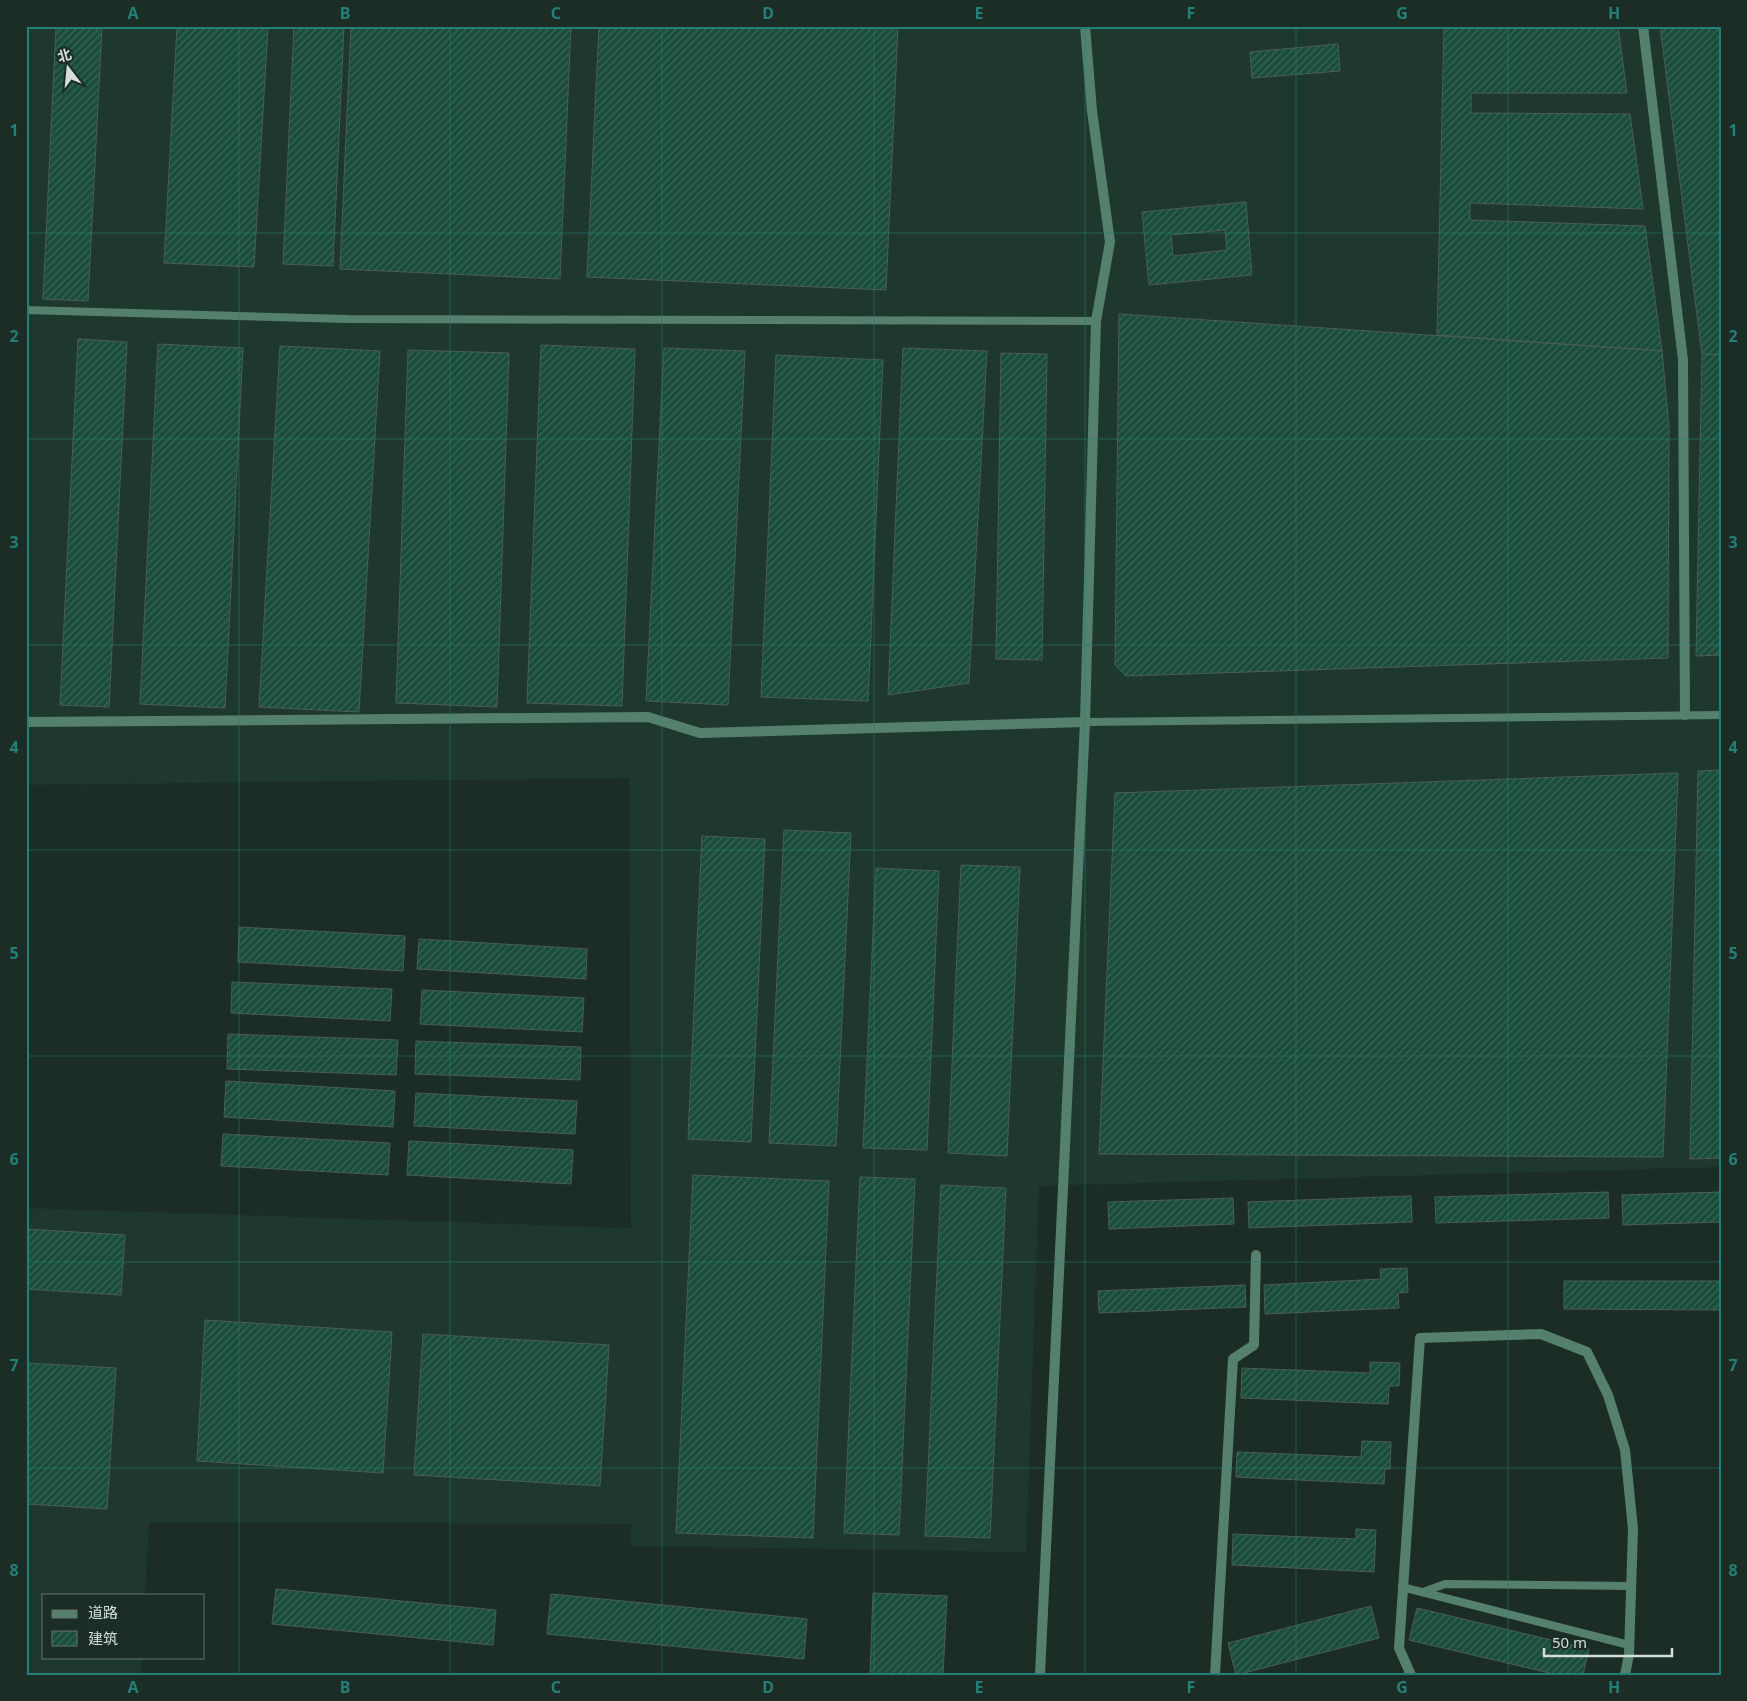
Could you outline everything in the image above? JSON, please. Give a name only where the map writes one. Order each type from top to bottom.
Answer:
[{"type":"street","points":[[1040,1675],[1085,722],[1096,321],[1110,242],[1092,111],[1085,26]]},
{"type":"street","points":[[1643,26],[1683,360],[1685,715]]},
{"type":"street","points":[[26,722],[648,717],[700,733],[1085,722]]},
{"type":"street","points":[[1215,1675],[1233,1359],[1254,1345],[1256,1255]]},
{"type":"street","points":[[1411,1675],[1399,1648],[1420,1338],[1541,1334],[1586,1352],[1608,1395],[1625,1450],[1633,1528],[1629,1645],[1626,1675]]},
{"type":"lane","points":[[26,310],[347,319],[1096,321]]},
{"type":"lane","points":[[1085,722],[1721,715]]},
{"type":"lane","points":[[1423,1592],[1445,1584],[1631,1586]]},
{"type":"lane","points":[[1402,1586],[1629,1645]]},
{"type":"shaded area","points":[[26,26],[1721,26],[1721,1167],[1039,1186],[1026,1552],[630,1546],[631,1524],[149,1522],[145,1594],[42,1594],[42,1658],[142,1658],[141,1675],[26,1675],[26,1208],[631,1228],[629,778],[26,785]]},
{"type":"building","points":[[56,26],[102,26],[88,301],[43,299]]},
{"type":"building","points":[[177,26],[268,26],[254,267],[164,263]]},
{"type":"building","points":[[294,26],[344,26],[333,266],[283,264]]},
{"type":"building","points":[[351,26],[571,26],[560,279],[340,269]]},
{"type":"building","points":[[599,26],[898,26],[886,290],[587,277]]},
{"type":"building","points":[[1444,26],[1618,26],[1627,93],[1471,93],[1471,113],[1630,114],[1643,209],[1470,203],[1470,220],[1645,226],[1662,351],[1437,335]]},
{"type":"building","points":[[1660,26],[1721,26],[1721,355],[1702,354]]},
{"type":"building","points":[[1338,44],[1340,71],[1252,78],[1250,52]]},
{"type":"building","points":[[1246,202],[1252,275],[1149,285],[1142,212]],"holes":[[[1225,230],[1227,250],[1173,256],[1171,235]]]},
{"type":"building","points":[[1119,314],[1662,351],[1669,427],[1668,658],[1126,676],[1115,665]]},
{"type":"building","points":[[78,339],[127,342],[109,707],[60,705]]},
{"type":"building","points":[[158,344],[243,348],[225,708],[140,704]]},
{"type":"building","points":[[541,345],[635,349],[622,706],[527,703]]},
{"type":"building","points":[[280,346],[380,351],[359,712],[259,707]]},
{"type":"building","points":[[664,348],[745,351],[728,705],[646,701]]},
{"type":"building","points":[[903,348],[987,351],[969,683],[888,695]]},
{"type":"building","points":[[408,350],[509,353],[497,707],[396,703]]},
{"type":"building","points":[[1001,353],[1047,354],[1042,660],[996,659]]},
{"type":"building","points":[[1702,354],[1721,355],[1721,655],[1696,656]]},
{"type":"building","points":[[776,355],[883,360],[868,701],[761,697]]},
{"type":"building","points":[[1721,770],[1721,1158],[1690,1159],[1698,771]]},
{"type":"building","points":[[1678,773],[1663,1157],[1099,1154],[1115,793]]},
{"type":"building","points":[[784,830],[851,833],[836,1146],[769,1143]]},
{"type":"building","points":[[702,836],[765,839],[751,1142],[688,1139]]},
{"type":"building","points":[[961,865],[1020,867],[1007,1156],[948,1153]]},
{"type":"building","points":[[876,868],[939,871],[927,1150],[863,1148]]},
{"type":"building","points":[[239,927],[405,936],[403,971],[238,962]]},
{"type":"building","points":[[419,939],[587,949],[586,979],[417,969]]},
{"type":"building","points":[[232,982],[392,989],[390,1021],[231,1013]]},
{"type":"building","points":[[422,990],[584,998],[582,1032],[420,1024]]},
{"type":"building","points":[[228,1034],[398,1040],[396,1075],[227,1069]]},
{"type":"building","points":[[416,1041],[581,1047],[580,1080],[415,1074]]},
{"type":"building","points":[[226,1081],[395,1091],[393,1127],[224,1117]]},
{"type":"building","points":[[416,1093],[577,1101],[575,1134],[414,1126]]},
{"type":"building","points":[[223,1134],[390,1143],[388,1175],[221,1166]]},
{"type":"building","points":[[409,1141],[573,1150],[571,1184],[407,1175]]},
{"type":"building","points":[[693,1175],[829,1181],[813,1538],[676,1533]]},
{"type":"building","points":[[860,1177],[915,1179],[899,1535],[844,1533]]},
{"type":"building","points":[[941,1185],[1006,1188],[990,1538],[925,1536]]},
{"type":"building","points":[[1608,1192],[1609,1218],[1436,1223],[1435,1197]]},
{"type":"building","points":[[1721,1192],[1721,1222],[1623,1225],[1622,1195]]},
{"type":"building","points":[[1411,1196],[1412,1222],[1249,1228],[1248,1202]]},
{"type":"building","points":[[1233,1198],[1234,1224],[1109,1229],[1108,1202]]},
{"type":"building","points":[[26,1229],[125,1235],[121,1295],[26,1289]]},
{"type":"building","points":[[1407,1268],[1408,1292],[1398,1293],[1399,1308],[1265,1314],[1264,1285],[1381,1279],[1380,1269]]},
{"type":"building","points":[[1564,1281],[1721,1281],[1721,1310],[1564,1309]]},
{"type":"building","points":[[1245,1285],[1246,1307],[1099,1313],[1098,1291]]},
{"type":"building","points":[[205,1320],[392,1332],[383,1473],[197,1461]]},
{"type":"building","points":[[423,1334],[609,1345],[600,1486],[414,1475]]},
{"type":"building","points":[[1370,1362],[1400,1363],[1399,1386],[1389,1386],[1388,1404],[1241,1398],[1242,1368],[1370,1373]]},
{"type":"building","points":[[26,1363],[116,1368],[107,1509],[26,1504]]},
{"type":"building","points":[[1362,1441],[1391,1442],[1390,1469],[1385,1469],[1384,1484],[1236,1477],[1237,1452],[1361,1457]]},
{"type":"building","points":[[1356,1529],[1376,1530],[1374,1572],[1232,1565],[1233,1534],[1356,1539]]},
{"type":"building","points":[[276,1589],[496,1610],[493,1645],[272,1624]]},
{"type":"building","points":[[873,1593],[947,1596],[943,1675],[870,1675]]},
{"type":"building","points":[[551,1594],[807,1619],[804,1659],[547,1634]]},
{"type":"building","points":[[1371,1606],[1379,1638],[1236,1675],[1228,1643]]},
{"type":"building","points":[[1417,1608],[1589,1649],[1583,1675],[1558,1675],[1409,1640]]}]
